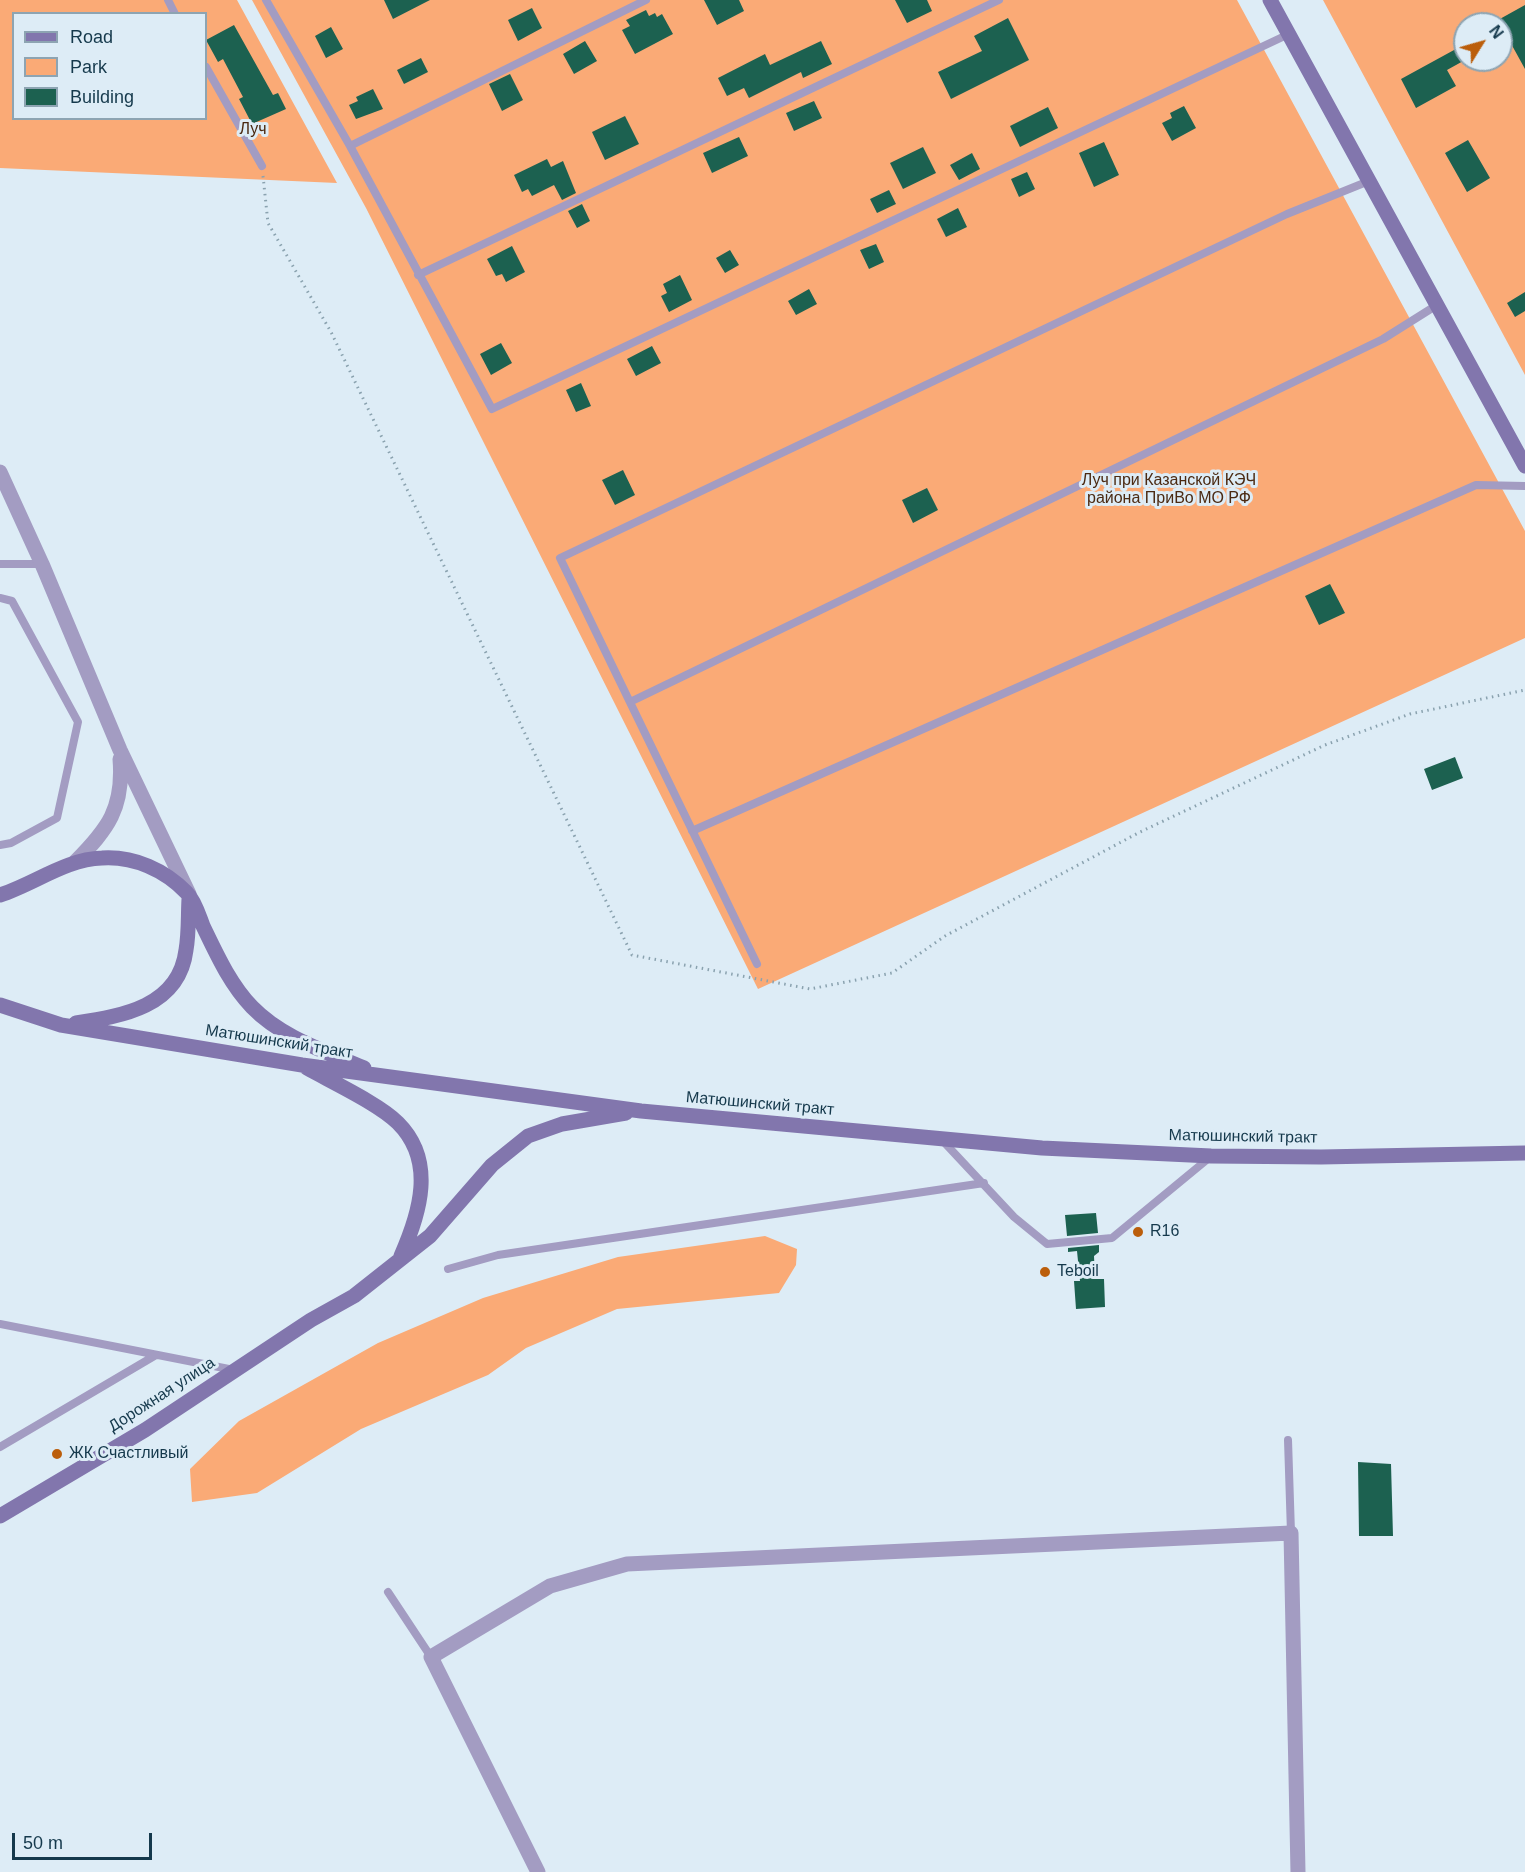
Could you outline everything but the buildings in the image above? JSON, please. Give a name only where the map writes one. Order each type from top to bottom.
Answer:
[{"type":"street","points":[[1270,0],[1525,466]]},
{"type":"street","points":[[0,472],[42,564],[120,750],[227,974],[253,1008],[287,1035],[380,1075]]},
{"type":"street","points":[[0,895],[19,889],[75,862],[102,835],[115,811],[122,781],[120,750]]},
{"type":"street","points":[[75,862],[120,857],[144,863],[189,894]]},
{"type":"street","points":[[62,1025],[124,1016],[146,1007],[165,992],[178,974],[186,952],[189,894]]},
{"type":"street","name":"Матюшинский тракт","points":[[0,1005],[62,1025],[302,1065],[641,1111],[1042,1148],[1211,1156],[1321,1157],[1525,1153]]},
{"type":"street","points":[[302,1065],[380,1110],[398,1123],[413,1145],[421,1168],[421,1197],[414,1226],[399,1259]]},
{"type":"street","name":"Дорожная улица","points":[[0,1516],[145,1430],[311,1320],[354,1296],[430,1236],[492,1165],[528,1136],[562,1124],[641,1111]]},
{"type":"street","points":[[538,1872],[431,1657],[550,1586],[627,1564],[1291,1533],[1298,1872]]},
{"type":"lane","points":[[278,0],[267,2],[350,146],[492,410],[1289,34]]},
{"type":"lane","points":[[350,146],[646,0]]},
{"type":"lane","points":[[418,275],[999,0]]},
{"type":"lane","points":[[207,69],[262,166]]},
{"type":"lane","points":[[757,964],[560,558],[1287,214],[1369,181]]},
{"type":"lane","points":[[630,702],[1383,339],[1437,304]]},
{"type":"lane","points":[[692,831],[1476,485],[1525,486]]},
{"type":"lane","points":[[0,564],[42,564]]},
{"type":"lane","points":[[0,598],[12,601],[78,722],[57,818],[10,843],[0,845]]},
{"type":"lane","points":[[941,1139],[1014,1217],[1047,1244],[1112,1238],[1211,1156]]},
{"type":"lane","points":[[448,1269],[498,1255],[984,1183]]},
{"type":"lane","points":[[0,1324],[234,1370]]},
{"type":"lane","points":[[0,1447],[156,1355]]},
{"type":"lane","points":[[1288,1440],[1291,1533]]},
{"type":"lane","points":[[388,1592],[431,1657]]},
{"type":"path","points":[[262,166],[268,223],[331,332],[632,955],[810,989],[892,973],[945,936],[1140,831],[1325,745],[1410,714],[1525,690]]},
{"type":"green space","name":"Луч","points":[[0,0],[237,0],[337,183],[0,168]]},
{"type":"green space","name":"Луч при Казанской КЭЧ района ПриВо МО РФ","points":[[252,0],[1237,0],[1525,531],[1525,638],[758,989],[366,208]]},
{"type":"green space","points":[[1323,0],[1525,0],[1525,375]]},
{"type":"green space","points":[[765,1236],[797,1249],[796,1265],[779,1293],[617,1309],[526,1348],[488,1375],[361,1429],[257,1493],[192,1502],[190,1469],[239,1421],[378,1343],[483,1298],[618,1257]]},
{"type":"place","name":"R16","points":[[1138,1232]]},
{"type":"place","name":"Teboil","points":[[1045,1272]]},
{"type":"place","name":"ЖК Счастливый","points":[[57,1454]]}]
